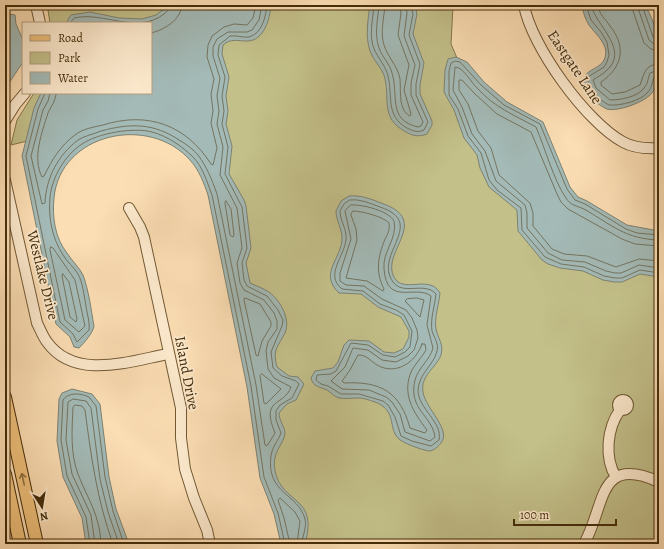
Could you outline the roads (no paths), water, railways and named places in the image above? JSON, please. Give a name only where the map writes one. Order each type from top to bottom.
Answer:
[{"type":"main road","points":[[5,397],[37,544]]},
{"type":"main road","points":[[5,474],[20,544]]},
{"type":"street","points":[[36,5],[40,22]]},
{"type":"street","name":"Eastgate Lane","points":[[524,5],[529,23],[536,38],[580,106],[605,131],[623,142],[636,148],[659,148]]},
{"type":"street","points":[[5,121],[24,94]]},
{"type":"street","name":"Westlake Drive","points":[[5,180],[37,323],[47,342],[63,357],[83,365],[105,366],[168,354]]},
{"type":"street","name":"Island Drive","points":[[129,208],[144,237],[168,354],[181,408],[181,438],[185,469],[194,498],[208,530],[210,544]]},
{"type":"street","points":[[616,477],[609,465],[608,451],[614,418],[620,410]]},
{"type":"street","points":[[584,544],[595,522],[605,490],[616,477],[635,473],[659,482]]},
{"type":"water","points":[[169,5],[271,5],[265,28],[258,37],[247,41],[231,41],[223,45],[222,54],[229,77],[226,96],[228,111],[226,124],[232,146],[229,174],[246,206],[251,248],[246,263],[250,283],[273,295],[283,310],[287,322],[285,333],[275,352],[277,367],[289,376],[298,377],[304,384],[296,400],[287,404],[279,413],[285,433],[276,454],[274,464],[279,482],[285,490],[304,508],[308,528],[305,544],[281,544],[274,514],[260,478],[247,387],[208,195],[196,168],[190,160],[173,146],[152,137],[131,135],[109,137],[89,145],[72,158],[60,176],[54,198],[55,227],[63,247],[83,275],[94,326],[86,341],[79,348],[74,347],[70,337],[56,324],[22,156],[34,108],[41,94],[152,94],[152,22],[67,22],[71,15],[90,12],[119,18],[142,19],[156,15]]},
{"type":"water","points":[[370,5],[415,5],[417,14],[413,34],[424,63],[420,94],[432,121],[432,125],[427,134],[416,136],[406,132],[392,120],[389,114],[384,75],[371,54],[368,45],[367,28]]},
{"type":"water","points":[[582,5],[645,5],[657,33],[659,55],[655,88],[644,100],[631,106],[612,110],[602,107],[590,96],[585,86],[585,76],[602,63],[606,55],[606,50],[602,41],[588,23],[584,15]]},
{"type":"water","points":[[9,14],[15,15],[16,24],[22,38],[22,64],[5,89],[5,17]]},
{"type":"water","points":[[456,57],[467,62],[484,82],[507,102],[543,122],[570,187],[578,197],[627,225],[659,231],[659,277],[640,274],[622,282],[614,282],[603,280],[583,271],[560,268],[548,264],[542,260],[518,231],[517,210],[489,187],[480,168],[477,155],[464,138],[454,110],[444,92],[445,70],[448,59]]},
{"type":"water","points":[[349,196],[366,198],[396,210],[403,219],[404,228],[393,260],[392,270],[396,280],[406,285],[430,285],[436,288],[440,293],[436,325],[442,351],[439,360],[424,381],[423,392],[428,405],[441,425],[443,438],[437,447],[429,451],[417,448],[400,440],[395,434],[389,414],[382,405],[362,398],[344,398],[334,396],[327,390],[315,385],[311,378],[315,371],[333,368],[338,362],[344,345],[349,340],[369,341],[384,352],[394,353],[403,349],[409,337],[409,331],[401,317],[378,307],[361,294],[339,293],[333,286],[331,272],[339,253],[342,238],[336,211],[341,201]]},
{"type":"water","points":[[72,389],[92,394],[100,404],[109,477],[116,509],[129,544],[86,544],[82,518],[63,477],[57,441],[59,399],[62,393]]}]
